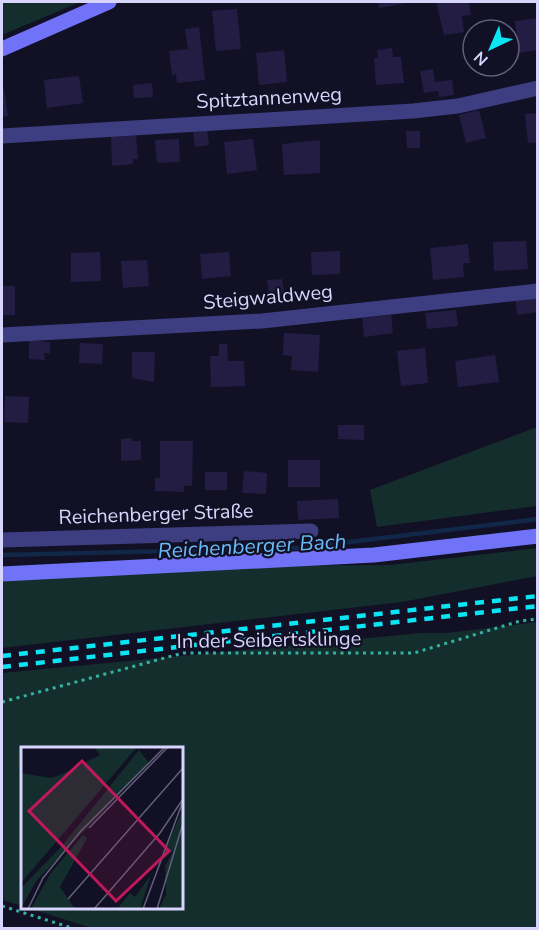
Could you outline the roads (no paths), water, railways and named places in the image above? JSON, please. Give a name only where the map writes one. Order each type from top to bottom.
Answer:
[{"type":"main road","points":[[2,49],[109,2]]},
{"type":"main road","points":[[2,574],[374,555],[537,536]]},
{"type":"street","name":"Spitztannenweg","points":[[2,136],[413,111],[458,106],[537,88]]},
{"type":"street","name":"Steigwaldweg","points":[[2,335],[262,321],[537,291]]},
{"type":"street","name":"Reichenberger Straße","points":[[2,540],[311,531]]},
{"type":"waterway","name":"Reichenberger Bach","points":[[2,555],[300,548],[538,519]]},
{"type":"railway","points":[[2,656],[538,596]]},
{"type":"railway","points":[[2,667],[538,606]]}]
